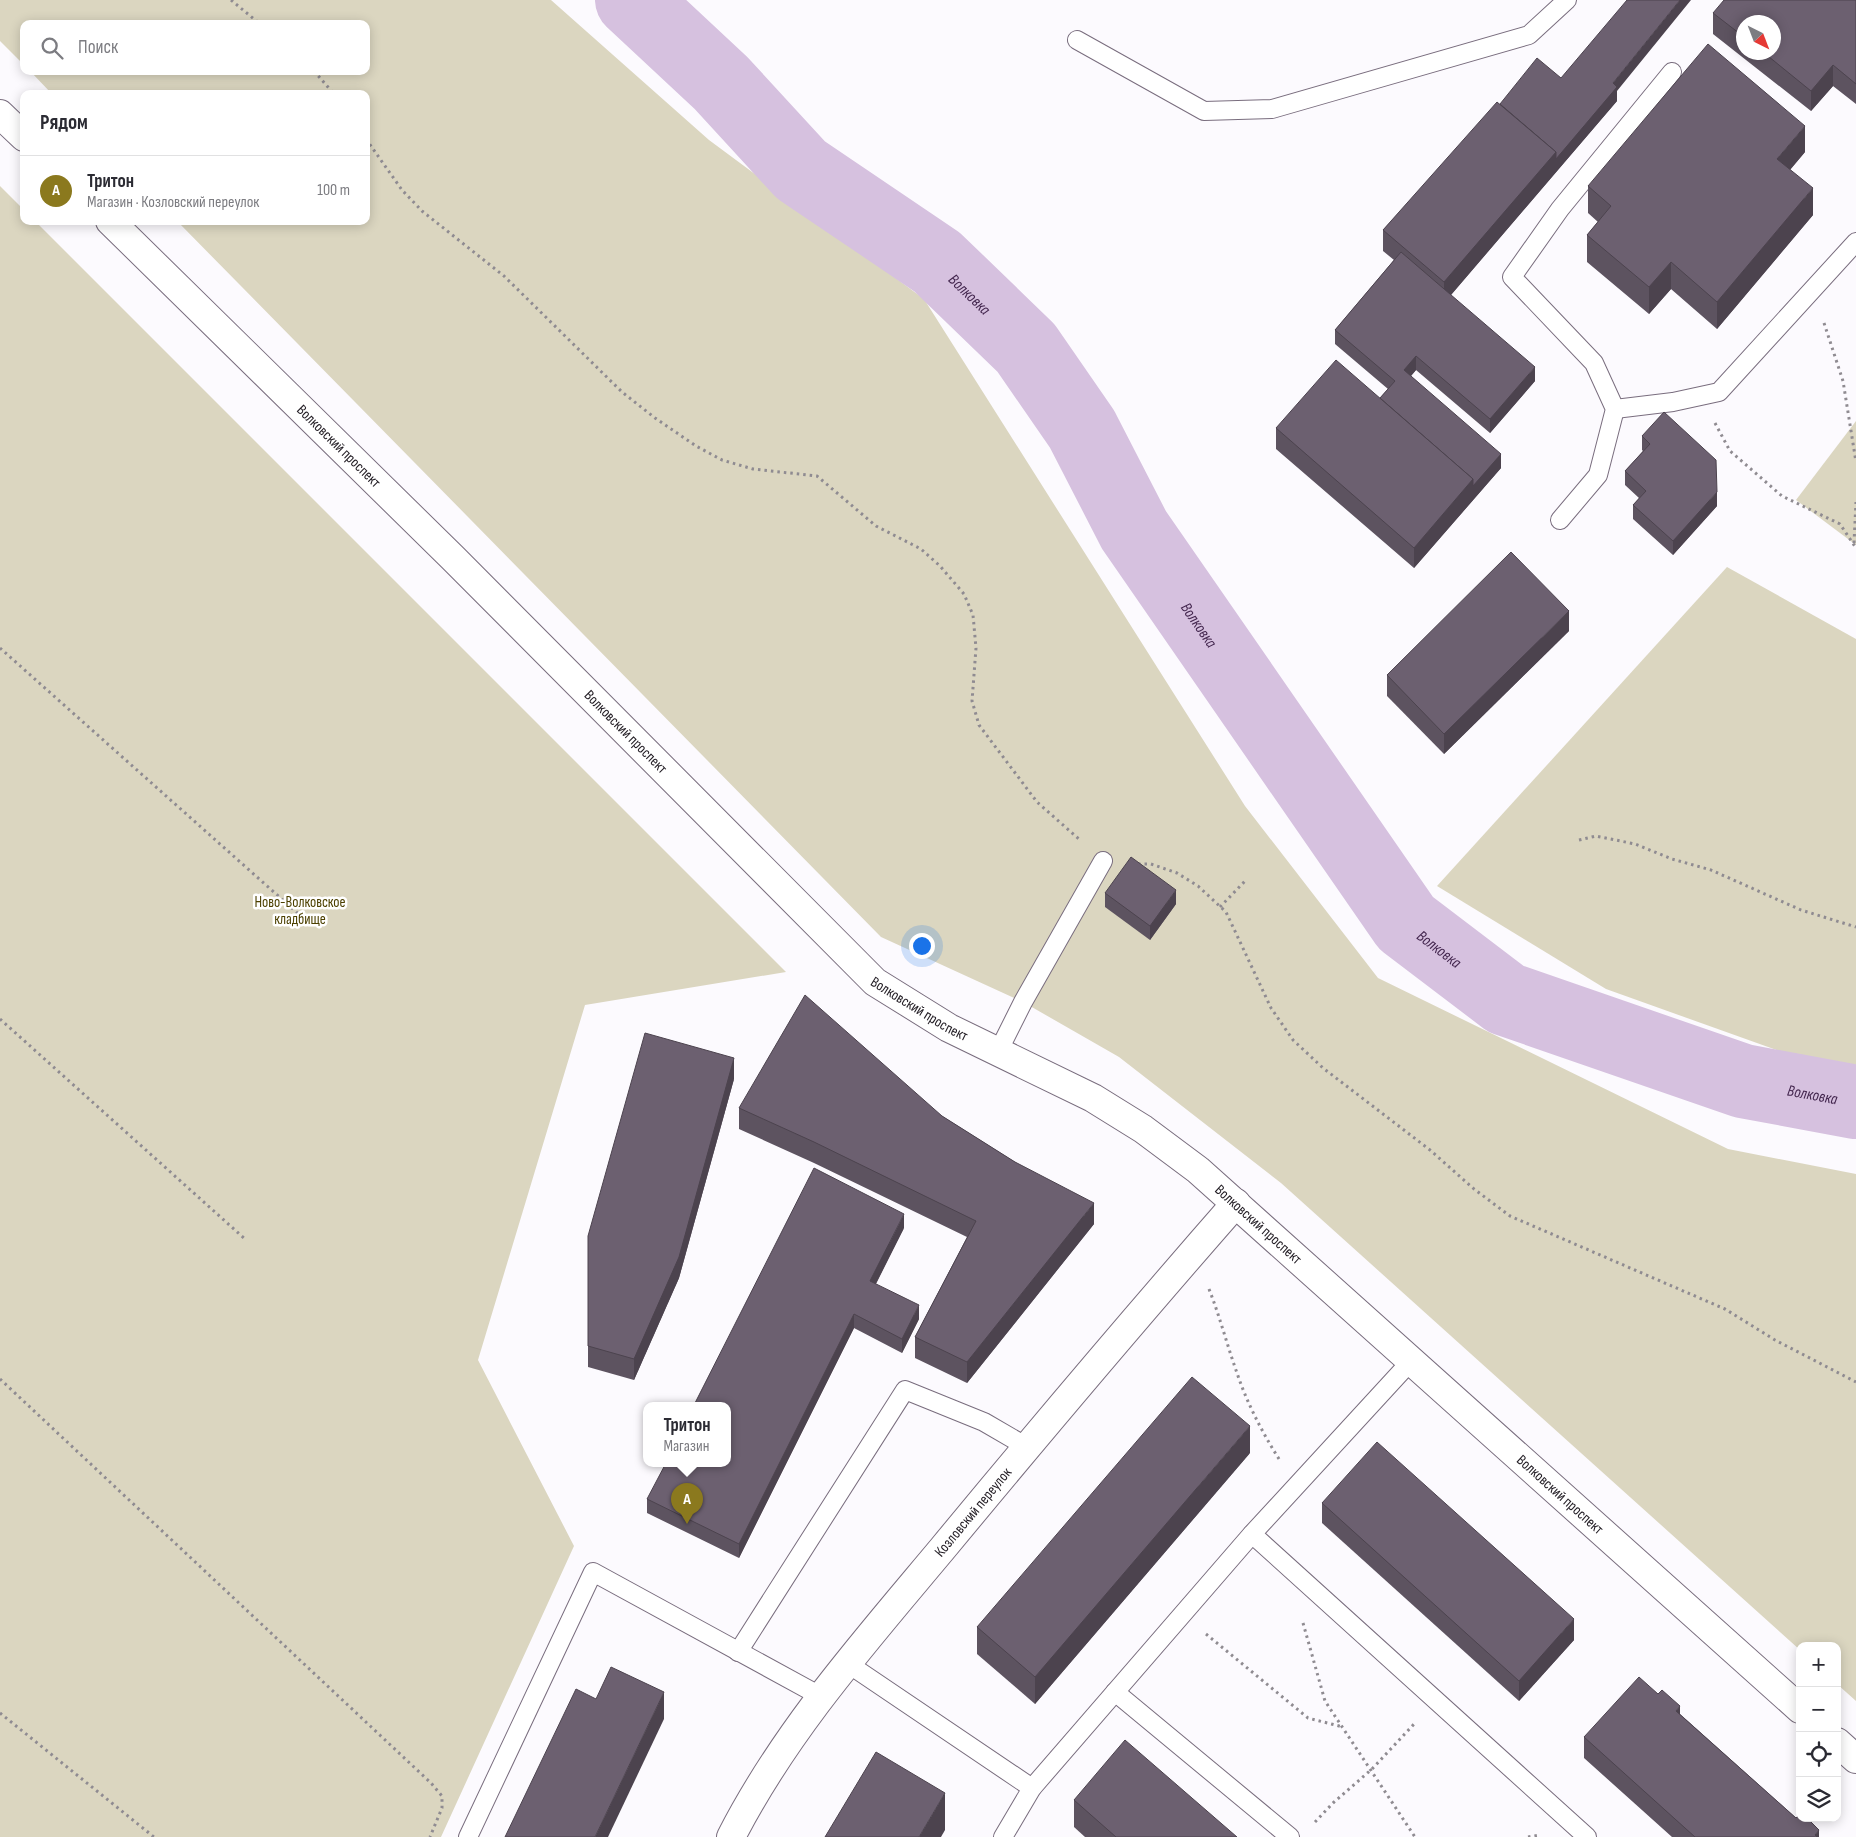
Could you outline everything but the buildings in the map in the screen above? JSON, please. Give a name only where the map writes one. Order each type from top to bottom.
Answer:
[{"type":"street","points":[[0,114],[20,133]]},
{"type":"street","name":"Волковский проспект","points":[[114,225],[453,558],[875,982],[949,1028],[1093,1098],[1143,1129],[1198,1170],[1796,1704]]},
{"type":"street","name":"Козловский переулок","points":[[731,1837],[776,1761],[847,1663],[1027,1447],[1236,1202]]},
{"type":"street","points":[[1841,1746],[1856,1759]]},
{"type":"lane","points":[[1077,40],[1204,111],[1272,109],[1529,35],[1567,0]]},
{"type":"lane","points":[[1560,520],[1598,475],[1615,409],[1594,363],[1512,277],[1560,209],[1672,72]]},
{"type":"lane","points":[[1615,409],[1673,402],[1719,392],[1856,242]]},
{"type":"lane","points":[[998,1052],[1023,1002],[1103,861]]},
{"type":"lane","points":[[1003,1837],[1032,1788],[1252,1534],[1412,1360]]},
{"type":"lane","points":[[738,1652],[905,1390],[984,1422],[1027,1447]]},
{"type":"lane","points":[[1252,1534],[1588,1837]]},
{"type":"lane","points":[[468,1837],[593,1572],[822,1697]]},
{"type":"lane","points":[[847,1663],[1032,1788]]},
{"type":"lane","points":[[1115,1692],[1290,1837]]},
{"type":"path","points":[[231,0],[255,20]]},
{"type":"path","points":[[317,75],[331,90]]},
{"type":"path","points":[[370,145],[402,190],[422,211],[504,276],[622,392],[655,418],[696,446],[722,460],[753,469],[817,476],[876,526],[920,550],[940,566],[964,594],[973,614],[976,648],[972,701],[979,725],[1037,802],[1103,861],[1151,864],[1177,873],[1198,886],[1226,912],[1271,1008],[1293,1040],[1323,1068],[1430,1150],[1474,1189],[1518,1220],[1725,1309],[1775,1340],[1856,1382]]},
{"type":"path","points":[[1812,289],[1843,381],[1856,462]]},
{"type":"path","points":[[1700,396],[1730,450],[1782,496],[1840,524],[1856,548]]},
{"type":"path","points":[[1854,543],[1856,502]]},
{"type":"path","points":[[0,648],[304,918]]},
{"type":"path","points":[[1580,840],[1596,836],[1635,844],[1711,870],[1801,910],[1856,927]]},
{"type":"path","points":[[1220,907],[1247,878]]},
{"type":"path","points":[[0,1019],[245,1239]]},
{"type":"path","points":[[1207,1284],[1220,1316],[1237,1374],[1260,1427],[1296,1486]]},
{"type":"path","points":[[0,1379],[431,1783],[442,1796],[442,1808],[430,1837]]},
{"type":"path","points":[[1300,1578],[1297,1600],[1325,1701],[1415,1837]]},
{"type":"path","points":[[1183,1614],[1308,1718],[1343,1727]]},
{"type":"path","points":[[1314,1823],[1333,1803],[1372,1770],[1436,1700]]},
{"type":"path","points":[[0,1713],[154,1837]]},
{"type":"green space","points":[[0,0],[551,0],[709,140],[924,299],[1245,806],[1378,978],[1728,1149],[1856,1174],[1856,1701],[1841,1688],[1841,1642],[1796,1642],[1796,1646],[1281,1183],[1119,1057],[1023,1002],[881,937],[181,225],[370,225],[370,90],[48,90],[34,75],[370,75],[370,20],[20,20],[20,61],[0,41]]},
{"type":"green space","name":"Ново-Волковское кладбище","points":[[0,186],[20,206],[20,225],[39,225],[786,972],[585,1005],[478,1360],[574,1546],[441,1837],[0,1837]]},
{"type":"green space","points":[[1856,421],[1856,545],[1796,500]]},
{"type":"green space","points":[[1727,567],[1856,639],[1856,1065],[1796,1057],[1606,989],[1437,886]]},
{"type":"waterway","name":"Волковка","points":[[632,0],[721,83],[801,170],[937,262],[1026,348],[1082,429],[1134,530],[1406,923],[1506,999],[1743,1081],[1856,1102]]},
{"type":"place","name":"Тритон","points":[[687,1524]]}]
